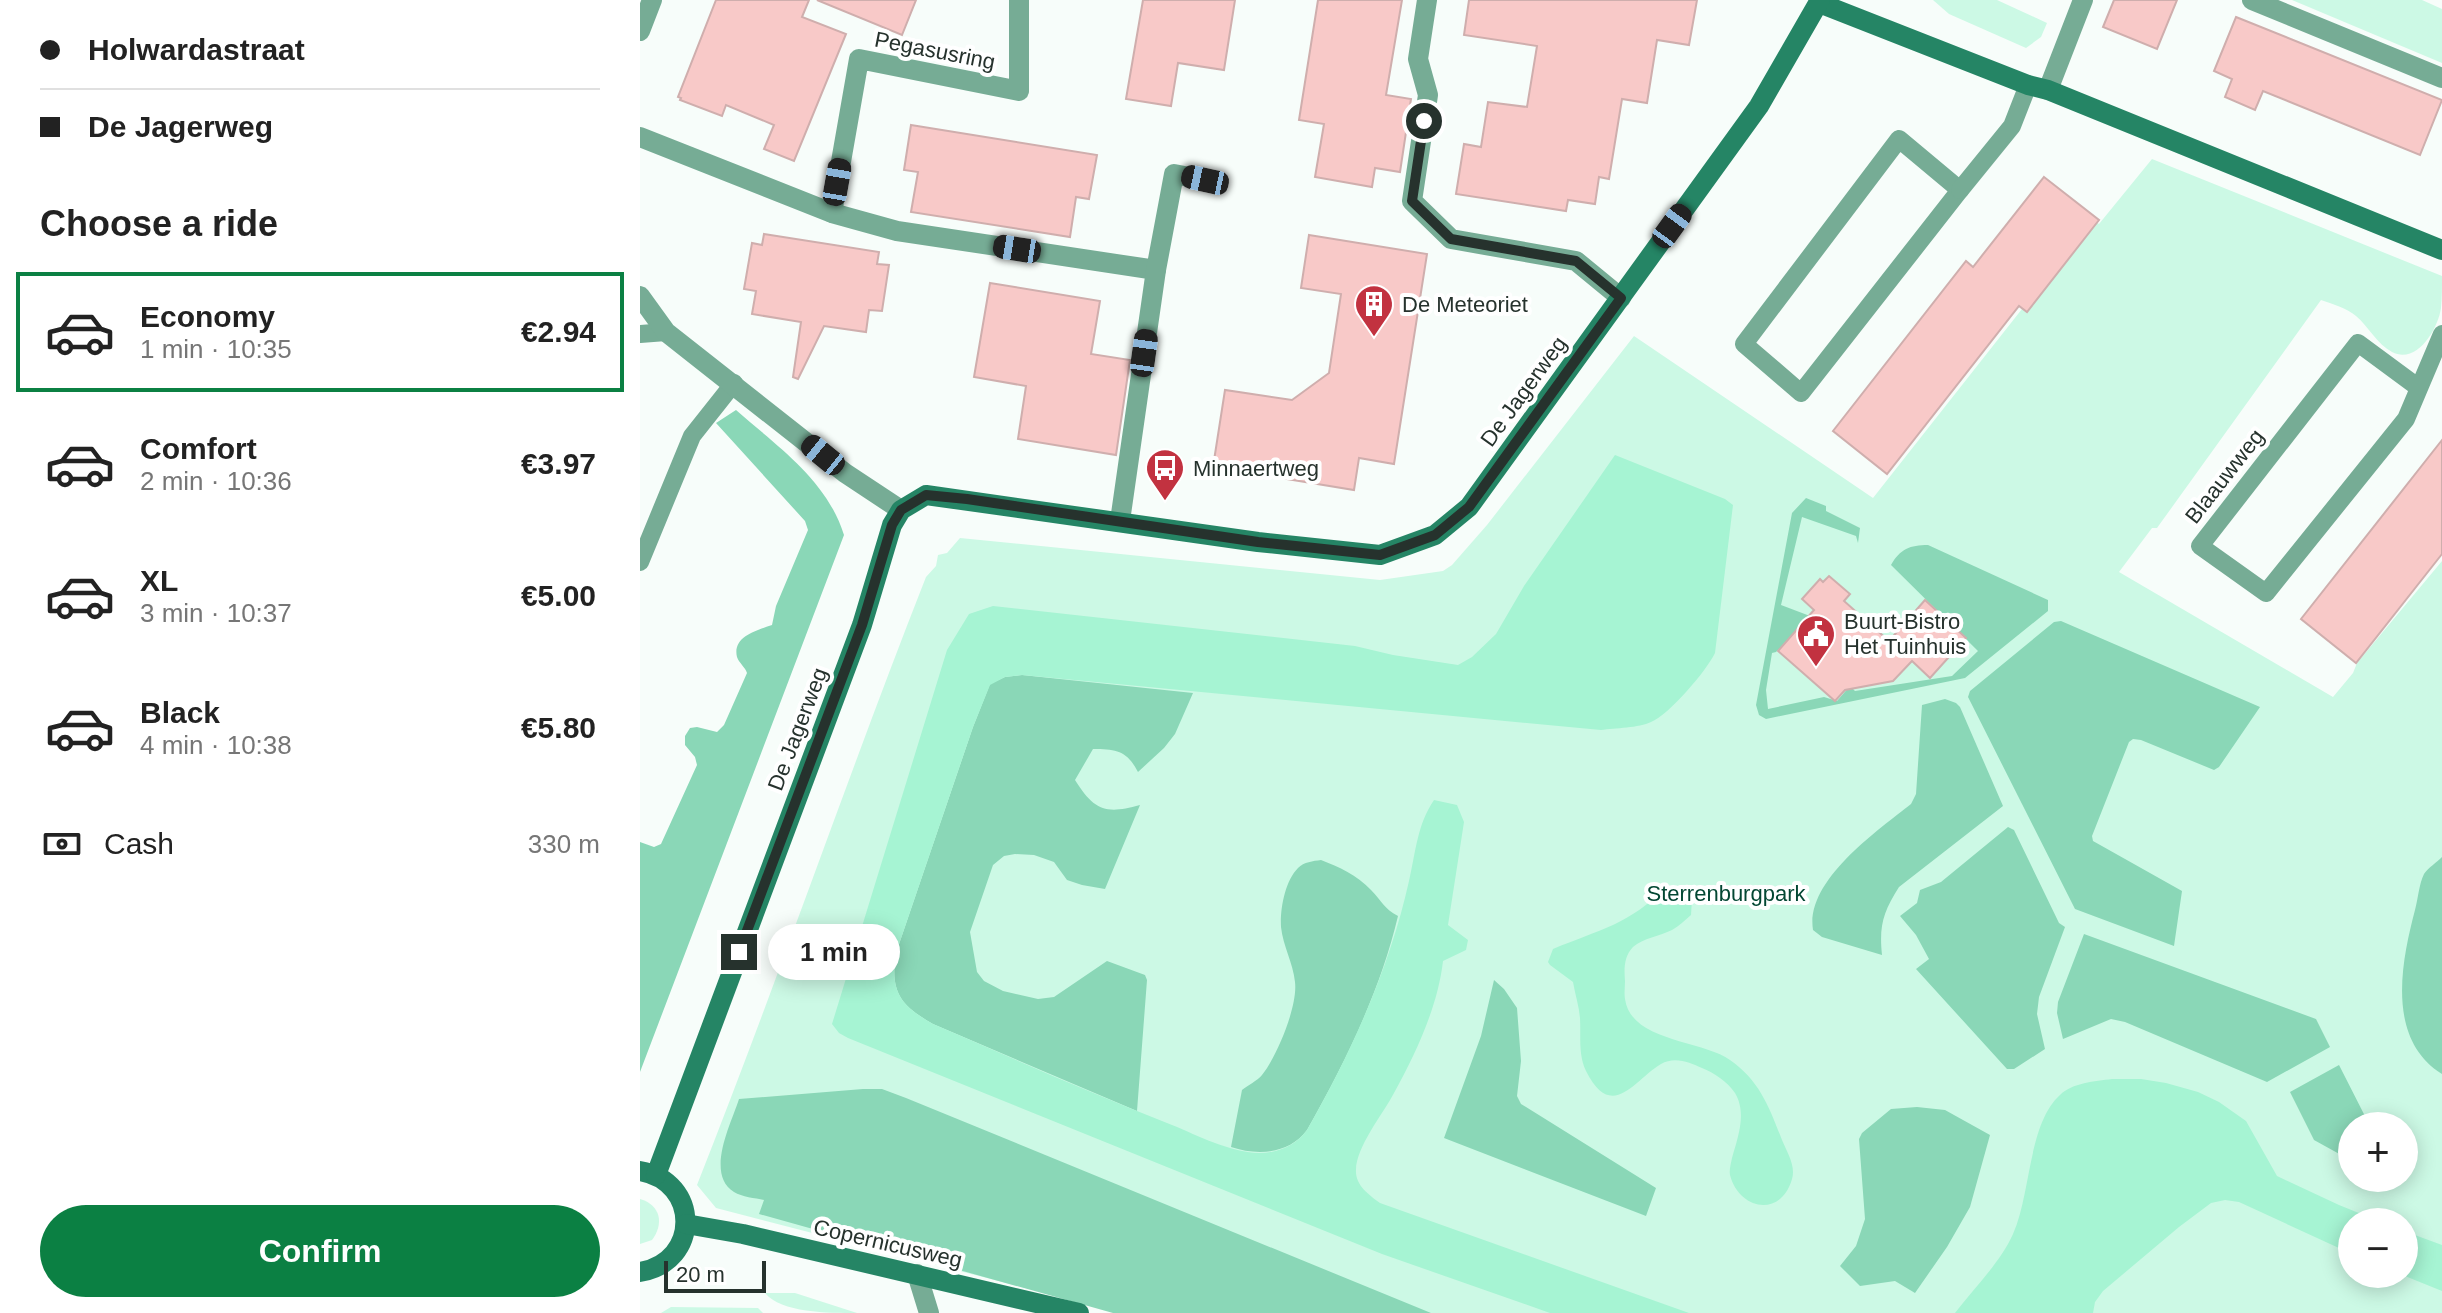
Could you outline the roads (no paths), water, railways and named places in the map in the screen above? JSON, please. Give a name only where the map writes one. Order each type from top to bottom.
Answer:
[{"type":"street","points":[[640,31],[652,0]]},
{"type":"street","name":"Pegasusring","points":[[832,213],[859,59],[1019,91],[1019,0]]},
{"type":"street","points":[[1427,0],[1418,59],[1428,95],[1412,201],[1451,239],[1576,261],[1621,298]]},
{"type":"street","points":[[2038,88],[2083,0]]},
{"type":"street","points":[[2252,0],[2442,78]]},
{"type":"street","points":[[1820,1],[2442,250]]},
{"type":"street","name":"De Jagerweg","points":[[648,1173],[862,625],[892,525],[901,510],[926,495],[1258,542],[1380,555],[1435,535],[1469,507],[1621,298],[1759,106],[1820,1]]},
{"type":"street","points":[[640,137],[832,213],[897,231],[1156,270]]},
{"type":"street","points":[[1120,521],[1156,270],[1174,174],[1205,180]]},
{"type":"street","points":[[640,296],[666,332],[845,473],[901,510]]},
{"type":"street","points":[[640,1272],[668,1260],[681,1243],[686,1224],[680,1196],[669,1184],[648,1173]]},
{"type":"street","name":"Copernicusweg","points":[[686,1224],[743,1234],[1079,1313]]},
{"type":"street","points":[[917,1274],[929,1313]]},
{"type":"lane","points":[[1960,190],[1899,139],[1744,344],[1801,393],[2012,126],[2038,88]]},
{"type":"lane","points":[[640,334],[666,332]]},
{"type":"lane","name":"Blaauwweg","points":[[2419,388],[2358,343],[2200,546],[2266,593],[2406,419],[2442,334]]},
{"type":"lane","points":[[640,562],[692,436],[734,383]]},
{"type":"place","name":"De Meteoriet","points":[[1374,338]]},
{"type":"place","name":"Minnaertweg","points":[[1165,502]]},
{"type":"place","name":"Buurt-Bistro Het Tuinhuis","points":[[1816,668]]},
{"type":"park label","name":"Sterrenburgpark","points":[[1726,893]]}]
